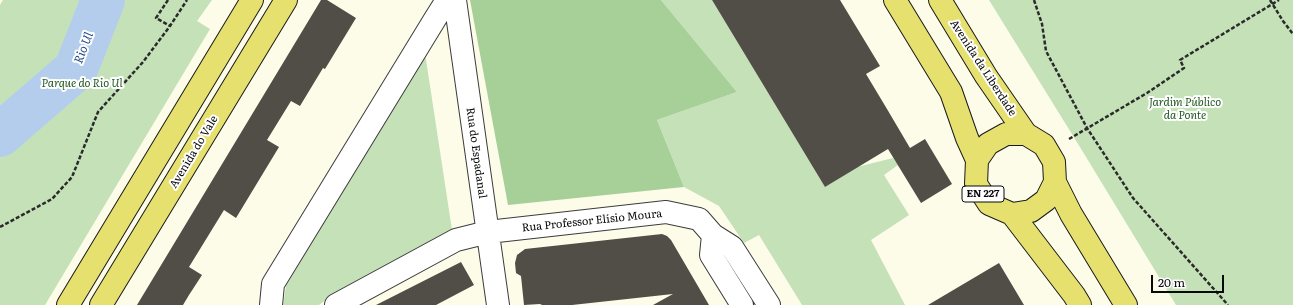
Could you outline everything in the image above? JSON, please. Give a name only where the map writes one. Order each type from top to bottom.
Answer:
[{"type":"main road","points":[[68,305],[252,0]]},
{"type":"main road","name":"Avenida do Vale","points":[[101,305],[286,0]]},
{"type":"main road","points":[[895,0],[950,92],[977,160]]},
{"type":"main road","name":"Avenida da Liberdade","points":[[940,0],[986,76],[1026,134],[1044,145],[1054,162],[1055,182],[1071,214],[1126,305]]},
{"type":"main road","name":"Avenida da Liberdade","points":[[977,160],[988,144],[1006,134],[1026,134]]},
{"type":"main road","name":"EN 227","points":[[977,160],[976,184],[985,198],[989,204],[1012,214]]},
{"type":"main road","name":"Avenida da Liberdade","points":[[1012,214],[1031,211],[1041,204],[1046,200],[1055,182]]},
{"type":"main road","points":[[1012,214],[1074,294],[1080,305]]},
{"type":"street","points":[[271,305],[273,284],[430,25],[447,0]]},
{"type":"street","name":"Rua do Espadanal","points":[[455,0],[498,305]]},
{"type":"street","name":"Rua Professor Elísio Moura","points":[[336,305],[456,240],[488,232],[666,212],[699,219],[713,235],[732,247],[768,305]]},
{"type":"street","points":[[713,235],[710,255],[742,305]]},
{"type":"path","points":[[168,0],[156,18],[170,26]]},
{"type":"path","points":[[0,227],[52,200],[72,177],[98,112],[143,62],[187,0]]},
{"type":"path","points":[[1034,0],[1042,24],[1046,51],[1087,128],[1133,198],[1228,305]]},
{"type":"path","points":[[1270,0],[1293,34]]},
{"type":"path","points":[[1069,139],[1147,93],[1184,68],[1180,60],[1279,0]]},
{"type":"green space","name":"Parque do Rio Ul","points":[[3,0],[212,0],[197,21],[210,29],[45,305],[0,305],[0,5]]},
{"type":"green space","points":[[470,0],[661,0],[737,92],[657,120],[684,187],[508,205]]},
{"type":"green space","points":[[661,0],[712,0],[825,187],[857,167],[893,158],[898,165],[884,175],[909,215],[871,240],[905,305],[802,305],[759,235],[744,243],[719,206],[684,187],[657,120],[737,92]]},
{"type":"green space","name":"Jardim Público da Ponte","points":[[989,0],[1293,0],[1293,305],[1176,305]]},
{"type":"green space","points":[[425,53],[452,230],[338,291],[319,305],[283,305],[286,286]]},
{"type":"building","points":[[321,0],[327,0],[356,18],[325,69],[323,68],[300,106],[291,101],[267,140],[279,147],[236,218],[224,210],[189,267],[202,275],[183,305],[137,305]]},
{"type":"building","points":[[712,0],[840,0],[880,66],[866,74],[910,148],[925,139],[952,184],[921,203],[888,149],[825,187]]},
{"type":"building","points":[[662,234],[671,240],[709,305],[653,305],[673,294],[572,305],[524,305],[521,276],[516,273],[515,263],[517,255],[525,249]]},
{"type":"building","points":[[461,262],[474,285],[436,305],[376,305]]},
{"type":"building","points":[[999,263],[1024,305],[928,305]]},
{"type":"waterway","name":"Rio Ul","points":[[0,135],[76,69],[103,0]]}]
